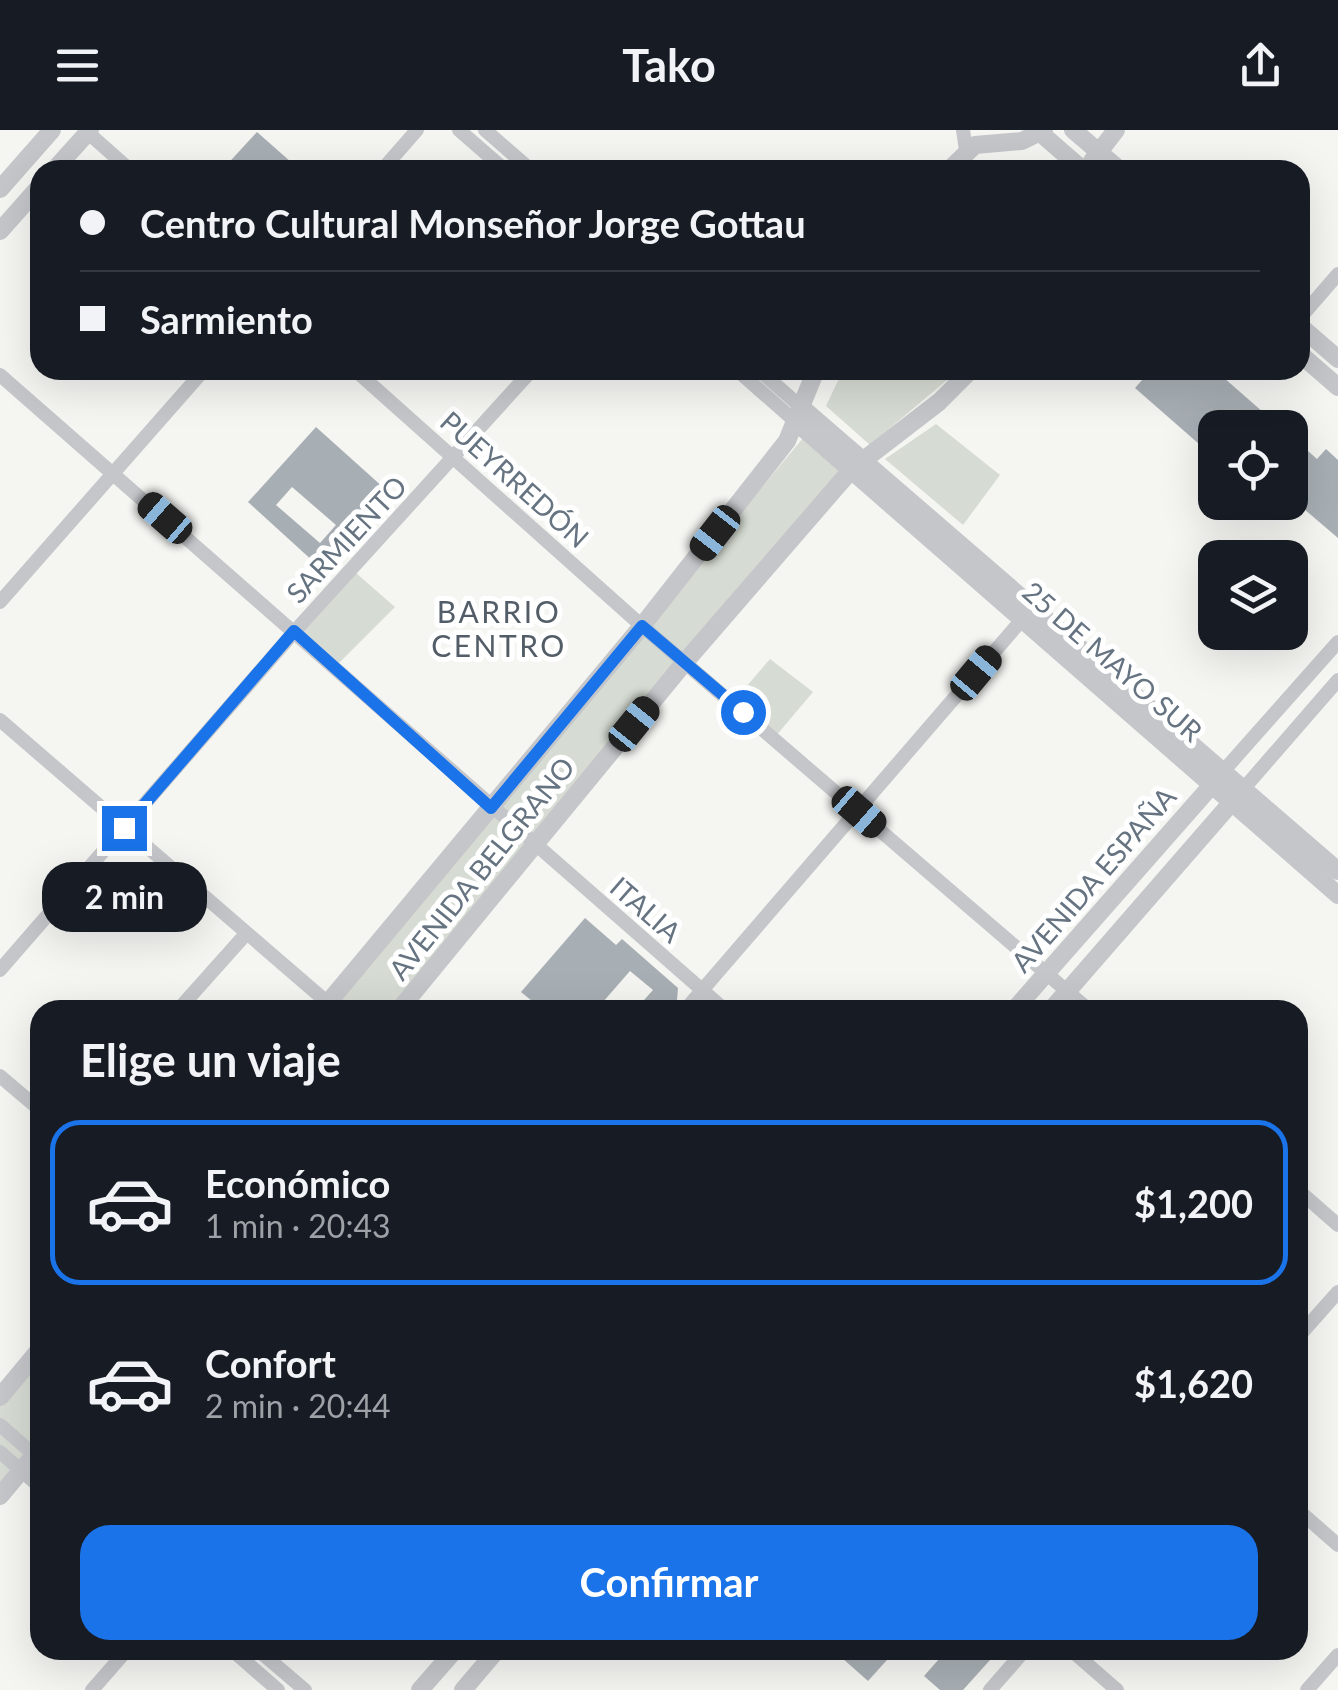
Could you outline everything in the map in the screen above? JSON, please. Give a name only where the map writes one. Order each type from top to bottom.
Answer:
[{"type":"street","points":[[0,190],[52,130]]},
{"type":"street","points":[[391,160],[417,130]]},
{"type":"street","points":[[459,130],[494,160]]},
{"type":"street","points":[[485,130],[520,160]]},
{"type":"street","points":[[963,130],[966,150]]},
{"type":"street","points":[[1073,130],[1108,160]]},
{"type":"street","points":[[1091,160],[1116,130]]},
{"type":"street","points":[[63,160],[88,131],[119,160]]},
{"type":"street","points":[[958,160],[966,150],[989,141],[1038,133],[1072,160]]},
{"type":"street","points":[[0,232],[30,198]]},
{"type":"street","points":[[1310,306],[1338,274]]},
{"type":"street","points":[[1310,335],[1338,359]]},
{"type":"street","points":[[1310,363],[1338,387]]},
{"type":"street","name":"ITALIA","points":[[0,375],[714,1000]]},
{"type":"street","points":[[0,602],[195,380]]},
{"type":"street","name":"PUEYRREDÓN","points":[[365,380],[642,626],[1077,1000]]},
{"type":"street","name":"SARMIENTO","points":[[0,970],[294,631],[523,380]]},
{"type":"street","points":[[751,380],[798,414]]},
{"type":"street","points":[[767,380],[798,414]]},
{"type":"street","name":"AVENIDA BELGRANO","points":[[338,1000],[642,626],[787,440],[812,380]]},
{"type":"street","name":"AVENIDA BELGRANO","points":[[407,1000],[685,662],[858,464],[954,380]]},
{"type":"street","name":"25 DE MAYO SUR","points":[[798,414],[1238,795],[1338,871]]},
{"type":"street","points":[[694,1000],[1028,612]]},
{"type":"street","points":[[1218,778],[1338,642]]},
{"type":"street","points":[[1305,679],[1324,696]]},
{"type":"street","points":[[1238,795],[1338,680]]},
{"type":"street","points":[[0,720],[322,1000]]},
{"type":"street","name":"AVENIDA ESPAÑA","points":[[1023,1000],[1218,778]]},
{"type":"street","name":"25 DE MAYO SUR","points":[[1238,795],[1338,895]]},
{"type":"street","name":"AVENIDA ESPAÑA","points":[[1059,1000],[1238,795]]},
{"type":"street","points":[[187,1000],[245,935]]},
{"type":"street","points":[[2,1082],[30,1103]]},
{"type":"street","points":[[1308,1199],[1338,1225]]},
{"type":"street","points":[[1308,1326],[1338,1292]]},
{"type":"street","points":[[0,1397],[30,1361]]},
{"type":"street","points":[[0,1425],[30,1448]]},
{"type":"street","points":[[0,1452],[30,1479]]},
{"type":"street","points":[[0,1496],[30,1462]]},
{"type":"street","points":[[1308,1519],[1338,1545]]},
{"type":"street","points":[[1307,1690],[1338,1655]]},
{"type":"street","points":[[92,1690],[118,1660]]},
{"type":"street","points":[[244,1660],[278,1690]]},
{"type":"street","points":[[270,1660],[304,1690]]},
{"type":"street","points":[[420,1690],[446,1660]]},
{"type":"street","points":[[462,1690],[489,1660]]},
{"type":"street","points":[[990,1690],[1016,1660]]},
{"type":"street","points":[[1082,1660],[1117,1690]]},
{"type":"shaded area","points":[[838,380],[947,380],[870,445],[826,406]]},
{"type":"shaded area","points":[[936,424],[1000,475],[963,525],[885,459]]},
{"type":"shaded area","points":[[803,438],[843,471],[402,1000],[336,1000]]},
{"type":"shaded area","points":[[356,573],[395,607],[334,668],[298,637]]},
{"type":"shaded area","points":[[770,659],[813,692],[775,737],[734,701]]},
{"type":"shaded area","points":[[30,1368],[30,1448],[0,1484],[0,1404]]},
{"type":"building","points":[[257,132],[289,160],[231,160]]},
{"type":"building","points":[[1142,380],[1226,380],[1261,410],[1198,410],[1198,443],[1135,388]]},
{"type":"building","points":[[316,427],[394,497],[326,573],[248,502]],"holes":[[[292,487],[336,525],[320,543],[276,505]]]},
{"type":"building","points":[[1326,449],[1338,460],[1338,538],[1308,512],[1308,451],[1317,459]]},
{"type":"building","points":[[585,918],[616,945],[622,939],[678,988],[677,1000],[644,1000],[653,990],[630,971],[605,1000],[531,1000],[521,992]]},
{"type":"building","points":[[844,1660],[887,1660],[868,1681]]},
{"type":"building","points":[[938,1660],[990,1660],[963,1690],[940,1690],[924,1676]]},
{"type":"district","name":"BARRIO CENTRO","points":[[499,628]]},
{"type":"route","points":[[124,828],[294,631],[491,808],[642,626],[743,712]]}]
